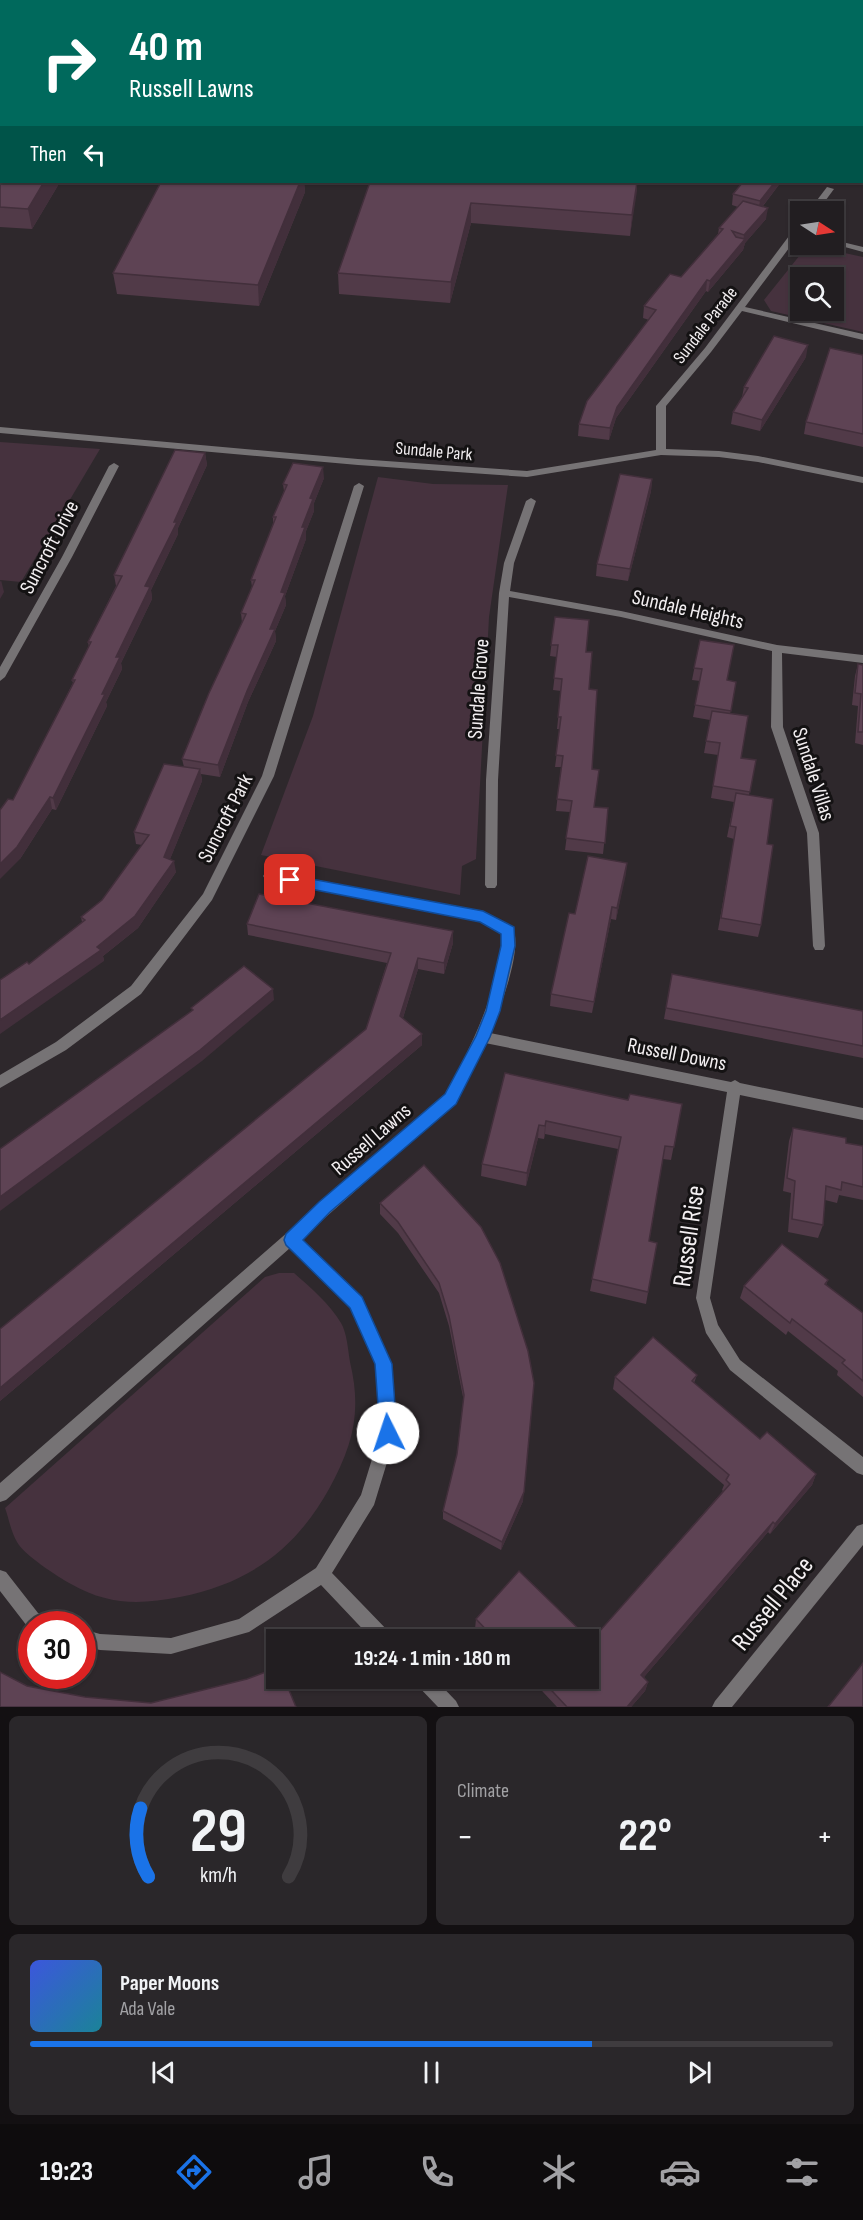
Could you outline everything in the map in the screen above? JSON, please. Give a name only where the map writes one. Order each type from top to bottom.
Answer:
[{"type":"street","points":[[821,201],[830,189]]},
{"type":"street","name":"Sundale Parade","points":[[661,452],[661,406],[790,243]]},
{"type":"street","points":[[844,245],[863,250]]},
{"type":"street","points":[[740,308],[863,337]]},
{"type":"street","name":"Sundale Park","points":[[0,430],[358,462],[527,474],[661,452],[719,454],[758,459],[863,480]]},
{"type":"street","name":"Suncroft Drive","points":[[0,677],[67,557],[114,466]]},
{"type":"street","name":"Suncroft Park","points":[[0,1082],[61,1046],[136,990],[208,897],[268,776],[359,486]]},
{"type":"street","name":"Sundale Grove","points":[[491,885],[492,780],[504,593],[509,563],[531,501]]},
{"type":"street","name":"Sundale Heights","points":[[504,593],[621,614],[777,649],[863,659]]},
{"type":"street","name":"Sundale Villas","points":[[777,649],[777,727],[813,833],[819,946]]},
{"type":"street","name":"Russell Lawns","points":[[0,1494],[292,1240],[324,1207],[450,1099],[483,1037],[493,1011],[508,946],[509,931],[483,917],[269,876]]},
{"type":"street","name":"Russell Downs","points":[[483,1037],[735,1086],[863,1114]]},
{"type":"street","name":"Russell Rise","points":[[735,1086],[702,1298],[711,1328],[735,1365],[863,1467]]},
{"type":"street","points":[[96,1641],[171,1646],[243,1626],[322,1574],[368,1499],[388,1433],[384,1364],[356,1303],[292,1240]]},
{"type":"street","name":"Russell Place","points":[[721,1707],[863,1532]]},
{"type":"street","points":[[322,1574],[374,1629]]},
{"type":"street","points":[[0,1578],[26,1611]]},
{"type":"street","points":[[433,1689],[450,1707]]},
{"type":"shaded area","points":[[844,253],[863,257],[863,332],[815,321],[844,321],[844,267],[790,267],[800,255],[844,255]]},
{"type":"shaded area","points":[[790,268],[790,315],[771,311],[764,300]]},
{"type":"shaded area","points":[[0,442],[100,449],[21,582],[0,580]]},
{"type":"shaded area","points":[[378,477],[433,484],[508,485],[489,617],[476,859],[462,866],[460,895],[261,855],[313,716]]},
{"type":"shaded area","points":[[279,1273],[294,1273],[326,1303],[341,1323],[345,1332],[354,1380],[355,1413],[344,1458],[316,1511],[301,1530],[268,1561],[228,1583],[180,1597],[151,1601],[124,1601],[98,1596],[71,1584],[26,1553],[15,1538],[5,1508],[265,1277]]},
{"type":"building","points":[[0,183],[43,183],[28,209],[0,207]]},
{"type":"building","points":[[160,183],[300,183],[258,285],[113,273]]},
{"type":"building","points":[[370,183],[637,183],[632,215],[471,203],[451,282],[338,273]]},
{"type":"building","points":[[742,183],[774,183],[760,201],[733,194]]},
{"type":"building","points":[[743,201],[768,208],[744,235],[732,231],[736,237],[745,239],[710,281],[707,280],[617,407],[610,428],[579,424],[587,401],[656,310],[644,306],[670,274],[681,277],[723,229],[719,228]]},
{"type":"building","points":[[774,336],[808,345],[762,420],[733,412],[748,388],[744,387]]},
{"type":"building","points":[[830,348],[863,355],[863,434],[806,422]]},
{"type":"building","points":[[175,450],[205,453],[174,522],[177,522],[145,586],[150,587],[116,657],[120,657],[102,694],[105,694],[53,798],[50,797],[17,847],[0,864],[0,810],[8,799],[13,800],[75,680],[72,680],[91,642],[88,642],[122,576],[114,575]]},
{"type":"building","points":[[293,463],[323,467],[310,498],[313,499],[302,527],[305,527],[281,592],[285,593],[270,629],[275,629],[247,691],[218,765],[182,759],[209,693],[246,614],[241,613],[255,580],[251,580],[287,485],[283,484]]},
{"type":"building","points":[[620,474],[652,479],[630,569],[597,564]]},
{"type":"building","points":[[555,617],[589,620],[586,652],[592,652],[589,689],[597,690],[592,769],[599,770],[594,807],[608,808],[605,843],[566,838],[572,801],[557,799],[563,756],[556,755],[561,717],[558,717],[562,679],[554,678],[558,645],[551,645]]},
{"type":"building","points":[[700,640],[734,645],[727,680],[736,682],[731,711],[695,705],[702,669],[694,668]]},
{"type":"building","points":[[858,664],[863,665],[863,732],[858,732],[861,694],[855,693]]},
{"type":"building","points":[[712,711],[748,716],[741,758],[756,760],[750,792],[713,786],[720,743],[706,741]]},
{"type":"building","points":[[164,764],[200,769],[164,857],[174,861],[135,916],[97,947],[101,950],[0,1020],[0,980],[27,962],[29,964],[85,920],[81,917],[102,900],[149,835],[134,832]]},
{"type":"building","points":[[736,793],[773,799],[767,844],[773,845],[761,925],[721,918],[736,827],[730,826]]},
{"type":"building","points":[[588,856],[627,863],[617,908],[612,907],[594,1002],[551,994],[569,913],[575,914]]},
{"type":"building","points":[[259,894],[453,931],[444,963],[418,958],[400,1016],[422,1034],[0,1388],[0,1329],[366,1029],[391,953],[247,924]]},
{"type":"building","points":[[244,966],[273,989],[200,1050],[0,1197],[0,1149],[193,1010],[191,1008]]},
{"type":"building","points":[[672,974],[863,1011],[863,1046],[666,1008]]},
{"type":"building","points":[[505,1073],[628,1100],[630,1094],[682,1104],[674,1147],[665,1146],[649,1241],[657,1243],[648,1292],[592,1279],[621,1137],[546,1121],[545,1126],[539,1125],[527,1173],[482,1164]]},
{"type":"building","points":[[793,1128],[846,1138],[846,1143],[863,1146],[863,1187],[842,1182],[841,1190],[826,1186],[823,1225],[792,1219],[795,1181],[787,1178]]},
{"type":"building","points":[[424,1165],[481,1227],[500,1263],[528,1351],[534,1383],[524,1492],[502,1542],[443,1511],[457,1454],[464,1395],[449,1316],[439,1283],[398,1222],[380,1203]]},
{"type":"building","points":[[782,1244],[828,1280],[825,1284],[863,1313],[863,1381],[842,1363],[845,1360],[792,1319],[790,1323],[744,1286]]},
{"type":"building","points":[[653,1337],[697,1375],[692,1381],[760,1439],[767,1432],[816,1474],[775,1524],[773,1522],[641,1675],[648,1682],[627,1707],[567,1707],[550,1689],[599,1689],[599,1632],[730,1484],[726,1480],[729,1475],[615,1377]]},
{"type":"building","points":[[519,1571],[579,1629],[486,1629],[476,1619]]},
{"type":"building","points":[[863,1663],[863,1707],[828,1707]]},
{"type":"building","points":[[0,1672],[18,1681],[18,1689],[43,1689],[85,1697],[151,1703],[247,1679],[266,1672],[266,1689],[289,1689],[296,1707],[0,1707]]},
{"type":"route","points":[[290,880],[483,917],[509,931],[508,946],[493,1011],[483,1037],[450,1099],[324,1207],[292,1240],[356,1303],[384,1364],[388,1433]]}]
